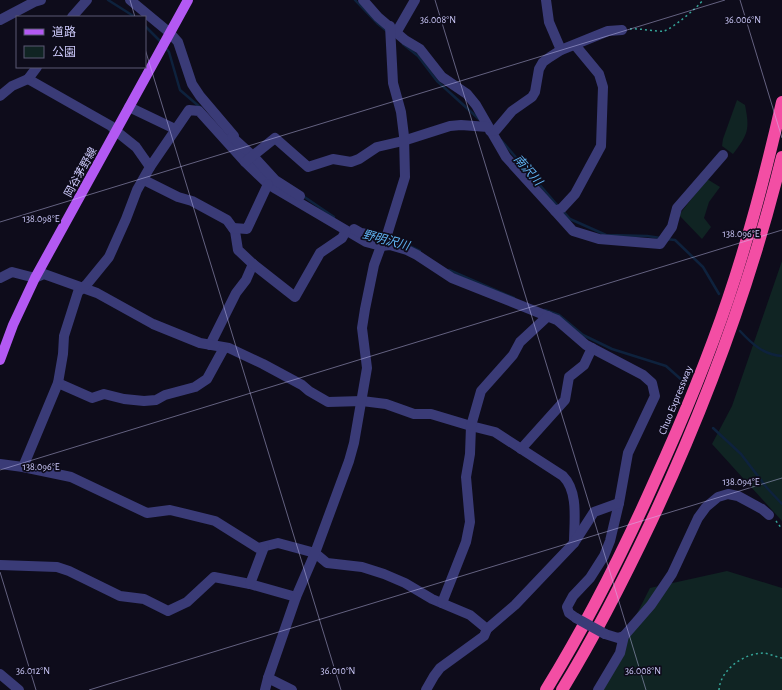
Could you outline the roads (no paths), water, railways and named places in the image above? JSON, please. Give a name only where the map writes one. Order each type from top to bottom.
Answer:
[{"type":"highway","name":"Chuo Expressway","points":[[546,690],[604,588],[636,522],[690,400],[712,344],[742,253],[768,162],[782,102]]},
{"type":"highway","points":[[562,690],[619,588],[672,476],[700,410],[741,299],[766,218],[782,158]]},
{"type":"main road","name":"岡谷茅野線","points":[[0,360],[13,325],[35,278],[188,0]]},
{"type":"street","points":[[0,20],[34,2],[41,0]]},
{"type":"street","points":[[73,16],[87,0]]},
{"type":"street","points":[[130,0],[168,36],[178,42],[192,84],[200,96],[234,136],[229,139]]},
{"type":"street","points":[[363,0],[378,17],[393,30],[405,40],[420,49],[442,77],[466,94],[476,105],[506,157],[573,231],[599,239],[660,244],[672,227],[677,208],[723,155]]},
{"type":"street","points":[[265,690],[296,597],[315,553],[354,443],[367,368],[362,328],[369,285],[374,265],[384,242],[406,177],[401,112],[393,82],[393,30],[415,0]]},
{"type":"street","points":[[546,0],[549,22],[561,50]]},
{"type":"street","points":[[249,159],[275,138],[308,167],[333,159],[352,162],[360,159],[377,147],[403,141],[450,126],[461,124],[496,130],[512,111],[532,97],[539,69],[544,62],[561,50],[608,31],[622,30]]},
{"type":"street","points":[[555,211],[562,208],[575,194],[601,146],[603,87],[599,74],[575,45]]},
{"type":"street","points":[[0,96],[12,86],[28,79],[36,68]]},
{"type":"street","points":[[28,79],[111,126],[116,132],[136,146],[150,167]]},
{"type":"street","points":[[129,107],[175,130]]},
{"type":"street","points":[[23,467],[58,383],[63,354],[64,336],[78,292],[83,289],[109,256],[137,190],[150,167],[189,110],[199,111],[249,159],[274,180],[361,233],[390,245],[407,250],[452,278],[557,320],[586,345],[642,375],[652,383],[655,396],[628,453],[619,503],[610,541],[604,556],[590,578],[572,596],[567,607],[569,614],[605,634],[618,638],[624,636]]},
{"type":"street","points":[[249,159],[268,184],[366,242],[384,242]]},
{"type":"street","points":[[144,180],[178,197],[192,201],[227,220],[235,231],[238,250],[252,264],[295,298],[320,253],[342,238],[346,231]]},
{"type":"street","points":[[233,228],[247,229],[268,184]]},
{"type":"street","points":[[210,345],[236,293],[246,280],[252,264]]},
{"type":"street","points":[[0,278],[12,272],[35,278],[44,274],[97,293],[153,324],[200,343],[229,348],[284,374],[328,402],[362,401],[386,404],[414,414],[431,414],[495,432],[563,476],[569,482],[573,494],[574,543]]},
{"type":"street","points":[[442,603],[466,542],[470,522],[466,477],[470,454],[471,426],[481,391],[513,355],[520,342],[548,316]]},
{"type":"street","points":[[58,383],[92,398],[104,394],[124,399],[144,401],[156,400],[165,395],[195,387],[208,379],[224,348]]},
{"type":"street","points":[[521,449],[566,400],[569,377],[584,365],[592,348]]},
{"type":"street","points":[[0,464],[71,477],[147,513],[170,510],[215,521],[258,548],[278,543],[315,553],[327,563],[362,567],[384,574],[405,583],[432,600],[470,615],[487,629]]},
{"type":"street","points":[[598,690],[620,653],[624,636],[651,605],[672,574],[698,518],[706,507],[718,497],[728,494],[738,496],[762,509],[769,515]]},
{"type":"street","points":[[426,690],[440,668],[484,636],[487,629],[515,605],[574,543],[594,512],[619,503]]},
{"type":"street","points":[[250,584],[264,546]]},
{"type":"street","points":[[0,565],[57,567],[69,571],[120,596],[144,599],[168,611],[187,602],[214,577],[250,584],[296,597]]},
{"type":"street","points":[[0,674],[19,690]]},
{"type":"street","points":[[268,678],[292,690]]},
{"type":"waterway","name":"野明沢川","points":[[108,0],[133,16]]},
{"type":"waterway","name":"南沢川","points":[[355,0],[388,32]]},
{"type":"waterway","name":"野明沢川","points":[[146,27],[162,43]]},
{"type":"waterway","name":"南沢川","points":[[403,44],[418,56],[437,81],[480,120]]},
{"type":"waterway","name":"野明沢川","points":[[165,47],[169,52],[180,90],[201,108]]},
{"type":"waterway","name":"南沢川","points":[[501,140],[558,206]]},
{"type":"waterway","name":"野明沢川","points":[[303,196],[334,217]]},
{"type":"waterway","name":"南沢川","points":[[563,211],[570,219],[606,235],[647,236],[661,238]]},
{"type":"waterway","name":"南沢川","points":[[666,239],[675,240],[703,267],[719,294]]},
{"type":"waterway","name":"野明沢川","points":[[391,240],[403,244]]},
{"type":"waterway","name":"野明沢川","points":[[410,246],[420,251]]},
{"type":"waterway","name":"野明沢川","points":[[449,270],[514,298]]},
{"type":"waterway","name":"野明沢川","points":[[545,310],[559,315],[583,335],[612,349],[666,366],[684,382]]},
{"type":"waterway","name":"南沢川","points":[[740,331],[764,351],[770,354],[782,356]]},
{"type":"waterway","name":"野明沢川","points":[[713,428],[741,454],[767,488],[782,504]]}]
